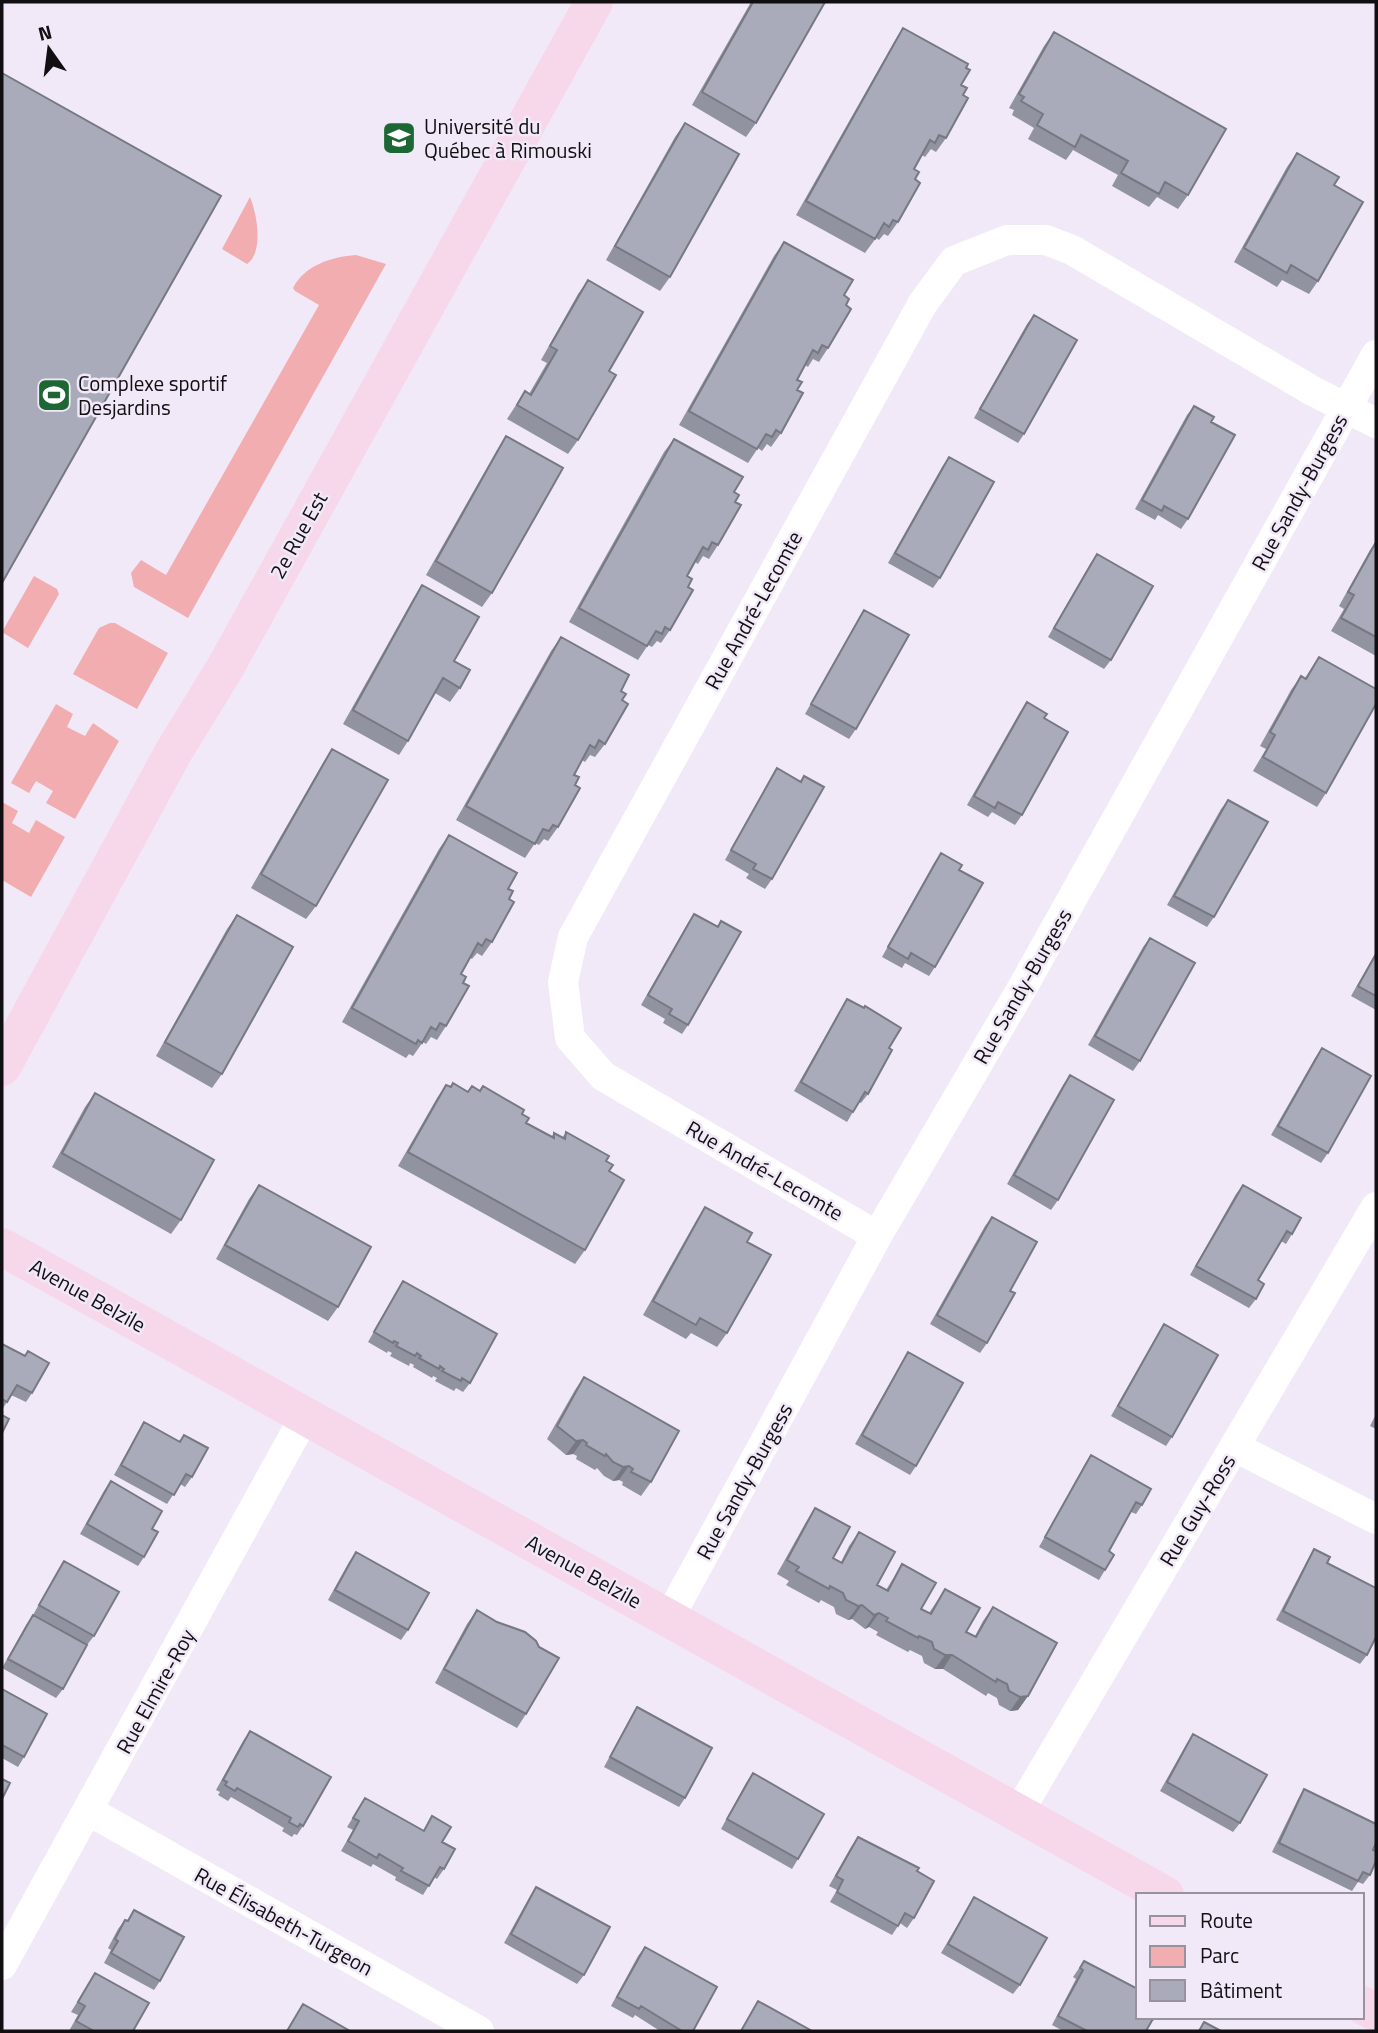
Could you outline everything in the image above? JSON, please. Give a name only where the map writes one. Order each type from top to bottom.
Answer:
[{"type":"street","name":"2e Rue Est","points":[[2,1067],[174,751],[225,668],[594,2]]},
{"type":"street","name":"Rue André-Lecomte","points":[[877,1236],[603,1076],[570,1038],[563,982],[573,937],[923,303],[954,261],[1007,240],[1046,240],[1072,250],[1311,390],[1376,423]]},
{"type":"street","name":"Rue Sandy-Burgess","points":[[669,1618],[877,1236],[1025,983],[1376,355]]},
{"type":"street","name":"Rue Guy-Ross","points":[[1018,1813],[1376,1207]]},
{"type":"street","name":"Avenue Belzile","points":[[2,1247],[1161,1893]]},
{"type":"street","name":"Rue Elmire-Roy","points":[[2,1965],[305,1416]]},
{"type":"street","points":[[1235,1447],[1376,1519]]},
{"type":"street","name":"Rue Élisabeth-Turgeon","points":[[89,1811],[468,2029]]},
{"type":"green space","points":[[250,197],[258,232],[256,251],[247,264],[222,249]]},
{"type":"green space","points":[[356,255],[386,264],[188,618],[134,587],[131,573],[141,560],[166,575],[319,305],[295,291],[293,288],[298,280],[304,273],[320,264]]},
{"type":"green space","points":[[34,576],[57,589],[59,594],[28,648],[2,632]]},
{"type":"green space","points":[[115,623],[168,653],[137,709],[73,674],[99,628]]},
{"type":"green space","points":[[56,704],[73,714],[67,727],[85,736],[93,723],[119,741],[75,819],[46,803],[53,791],[36,781],[29,793],[11,783]]},
{"type":"green space","points":[[2,802],[18,811],[12,823],[29,833],[36,820],[65,837],[31,897],[2,880]]},
{"type":"building","points":[[753,2],[825,2],[756,123],[702,92]]},
{"type":"building","points":[[903,28],[968,64],[966,68],[970,70],[961,85],[967,88],[963,95],[968,98],[946,138],[939,135],[935,143],[930,140],[914,169],[919,172],[915,179],[920,183],[898,222],[893,220],[889,227],[884,223],[875,239],[806,201]]},
{"type":"building","points":[[1054,32],[1226,129],[1188,195],[1165,182],[1159,194],[1121,173],[1128,161],[1081,135],[1075,147],[1037,125],[1043,114],[1021,101],[1024,97],[1019,94]]},
{"type":"building","name":"Complexe sportif Desjardins","points":[[2,73],[221,196],[2,583]]},
{"type":"building","points":[[685,123],[739,154],[670,277],[615,246]]},
{"type":"building","points":[[1297,153],[1339,177],[1334,185],[1363,202],[1318,281],[1291,265],[1287,273],[1244,248]]},
{"type":"building","points":[[784,242],[853,280],[844,295],[849,299],[846,305],[851,309],[828,348],[822,345],[818,353],[813,350],[797,380],[802,382],[797,390],[803,393],[781,433],[776,430],[772,437],[766,434],[757,449],[689,411]]},
{"type":"building","points":[[588,280],[643,312],[609,371],[616,375],[578,440],[517,405],[525,391],[531,395],[557,350],[550,346]]},
{"type":"building","points":[[1034,315],[1077,340],[1024,434],[980,409]]},
{"type":"building","points":[[1194,406],[1214,417],[1211,422],[1235,435],[1188,519],[1164,506],[1162,511],[1142,500]]},
{"type":"building","points":[[506,436],[563,468],[492,593],[436,561]]},
{"type":"building","points":[[674,439],[743,477],[734,492],[739,495],[735,502],[741,505],[718,545],[712,542],[708,550],[703,547],[687,576],[692,579],[688,587],[693,590],[670,630],[665,627],[662,634],[656,631],[647,646],[579,608]]},
{"type":"building","points":[[949,457],[994,482],[940,578],[895,553]]},
{"type":"building","points":[[1376,542],[1376,637],[1341,618],[1354,595],[1348,592]]},
{"type":"building","points":[[1097,554],[1153,586],[1111,660],[1054,628]]},
{"type":"building","points":[[422,585],[479,617],[454,661],[470,670],[460,688],[443,678],[408,741],[353,710]]},
{"type":"building","points":[[864,610],[909,635],[856,729],[811,704]]},
{"type":"building","points":[[561,637],[629,675],[621,691],[626,694],[622,700],[628,704],[605,744],[599,740],[595,748],[590,745],[574,775],[579,777],[575,785],[580,788],[558,827],[553,825],[549,831],[543,829],[535,844],[466,806]]},
{"type":"building","points":[[1319,657],[1376,689],[1376,704],[1326,793],[1263,757],[1275,735],[1270,732],[1301,676],[1306,679]]},
{"type":"building","points":[[1027,702],[1047,714],[1044,718],[1068,732],[1022,815],[998,802],[995,808],[974,796]]},
{"type":"building","points":[[332,749],[388,780],[316,906],[261,874]]},
{"type":"building","points":[[777,768],[801,782],[804,776],[824,787],[772,879],[753,869],[756,864],[731,850]]},
{"type":"building","points":[[1228,800],[1268,822],[1214,917],[1174,896]]},
{"type":"building","points":[[449,835],[517,873],[508,889],[513,891],[509,899],[514,902],[492,942],[486,939],[482,946],[478,943],[461,974],[466,977],[463,983],[469,986],[446,1026],[440,1023],[436,1030],[431,1027],[422,1043],[418,1040],[416,1044],[352,1008]]},
{"type":"building","points":[[941,853],[962,865],[959,870],[983,883],[935,967],[911,953],[908,959],[888,947]]},
{"type":"building","points":[[694,914],[718,927],[721,921],[741,932],[688,1025],[669,1014],[672,1009],[648,995]]},
{"type":"building","points":[[237,915],[293,947],[222,1074],[165,1042]]},
{"type":"building","points":[[1150,938],[1195,963],[1140,1061],[1095,1036]]},
{"type":"building","points":[[1376,954],[1376,996],[1358,986]]},
{"type":"building","points":[[847,999],[864,1008],[865,1006],[901,1028],[868,1094],[865,1092],[853,1112],[801,1082]]},
{"type":"building","points":[[1322,1048],[1371,1076],[1328,1153],[1278,1126]]},
{"type":"building","points":[[1070,1075],[1114,1100],[1058,1200],[1014,1175]]},
{"type":"building","points":[[453,1083],[468,1092],[472,1086],[480,1091],[483,1086],[524,1110],[522,1114],[529,1118],[526,1123],[554,1138],[554,1133],[565,1139],[566,1132],[609,1156],[606,1161],[613,1165],[609,1171],[624,1180],[585,1250],[408,1152],[446,1085],[451,1087]]},
{"type":"building","points":[[95,1093],[214,1160],[181,1220],[62,1153]]},
{"type":"building","points":[[259,1185],[371,1247],[338,1307],[225,1245]]},
{"type":"building","points":[[1243,1185],[1301,1218],[1292,1234],[1287,1231],[1258,1280],[1264,1284],[1256,1299],[1196,1266]]},
{"type":"building","points":[[705,1207],[752,1233],[747,1242],[771,1255],[727,1333],[700,1318],[696,1325],[653,1301]]},
{"type":"building","points":[[992,1217],[1037,1242],[1010,1291],[1015,1293],[987,1343],[937,1315]]},
{"type":"building","points":[[403,1281],[497,1334],[470,1383],[442,1371],[444,1369],[440,1366],[439,1369],[419,1358],[421,1356],[417,1353],[415,1356],[396,1346],[398,1343],[374,1332]]},
{"type":"building","points":[[1164,1324],[1218,1355],[1172,1437],[1118,1406]]},
{"type":"building","points":[[2,1344],[25,1356],[28,1351],[49,1363],[32,1393],[17,1385],[7,1402],[2,1399]]},
{"type":"building","points":[[908,1352],[963,1383],[916,1466],[862,1435]]},
{"type":"building","points":[[584,1377],[679,1431],[651,1482],[631,1472],[633,1469],[629,1466],[623,1467],[613,1462],[606,1454],[605,1456],[586,1445],[583,1440],[576,1441],[557,1426]]},
{"type":"building","points":[[2,1415],[9,1419],[2,1433]]},
{"type":"building","points":[[144,1422],[180,1442],[184,1435],[208,1448],[192,1477],[186,1474],[174,1495],[121,1465]]},
{"type":"building","points":[[1091,1455],[1151,1489],[1142,1505],[1136,1502],[1109,1551],[1114,1555],[1105,1570],[1045,1537]]},
{"type":"building","points":[[111,1481],[162,1511],[152,1529],[158,1532],[144,1557],[87,1524]]},
{"type":"building","points":[[815,1508],[850,1527],[833,1558],[842,1563],[859,1532],[895,1552],[877,1585],[888,1591],[902,1564],[936,1583],[921,1609],[931,1614],[945,1589],[980,1608],[966,1632],[976,1637],[993,1607],[1057,1643],[1028,1696],[1020,1697],[1009,1691],[1007,1684],[997,1679],[996,1682],[952,1655],[945,1655],[934,1649],[932,1642],[919,1636],[918,1638],[886,1621],[888,1618],[879,1613],[874,1615],[862,1605],[858,1606],[846,1600],[843,1593],[830,1586],[829,1589],[796,1571],[799,1567],[787,1560]]},
{"type":"building","points":[[1314,1549],[1330,1557],[1327,1563],[1376,1588],[1376,1637],[1367,1655],[1283,1611]]},
{"type":"building","points":[[356,1552],[429,1593],[408,1630],[335,1590]]},
{"type":"building","points":[[64,1561],[119,1592],[94,1636],[39,1605]]},
{"type":"building","points":[[477,1610],[497,1622],[525,1632],[539,1647],[559,1658],[526,1714],[444,1669]]},
{"type":"building","points":[[33,1615],[87,1645],[63,1689],[8,1659]]},
{"type":"building","points":[[2,1689],[47,1714],[24,1757],[2,1745]]},
{"type":"building","points":[[637,1707],[712,1748],[685,1798],[610,1757]]},
{"type":"building","points":[[250,1731],[331,1777],[303,1826],[300,1824],[298,1827],[289,1822],[291,1818],[237,1788],[235,1791],[225,1785],[227,1782],[223,1780]]},
{"type":"building","points":[[1193,1734],[1267,1775],[1240,1823],[1167,1782]]},
{"type":"building","points":[[753,1773],[824,1814],[798,1859],[727,1819]]},
{"type":"building","points":[[2,1779],[10,1783],[2,1799]]},
{"type":"building","points":[[1304,1789],[1376,1824],[1376,1843],[1373,1850],[1376,1851],[1376,1861],[1370,1875],[1363,1872],[1358,1881],[1279,1843]]},
{"type":"building","points":[[365,1798],[424,1831],[432,1816],[451,1827],[442,1842],[455,1849],[444,1869],[440,1867],[429,1886],[401,1871],[403,1868],[379,1854],[377,1858],[348,1841],[359,1821],[353,1818]]},
{"type":"building","points":[[858,1837],[919,1868],[917,1871],[934,1881],[914,1918],[905,1913],[898,1926],[837,1892],[843,1880],[836,1876]]},
{"type":"building","points":[[536,1887],[610,1927],[584,1975],[511,1934]]},
{"type":"building","points":[[974,1897],[1047,1938],[1020,1985],[948,1944]]},
{"type":"building","points":[[134,1910],[184,1937],[160,1981],[111,1953],[125,1920],[128,1921]]},
{"type":"building","points":[[645,1947],[717,1987],[693,2031],[682,2031],[641,2006],[639,2009],[617,1997]]},
{"type":"building","points":[[1084,1961],[1136,1988],[1136,2019],[1153,2019],[1146,2031],[1087,2031],[1058,2016],[1083,1970],[1080,1968]]},
{"type":"building","points":[[95,1973],[149,2003],[133,2031],[94,2031],[76,2021],[85,2006],[78,2002]]},
{"type":"building","points":[[758,2001],[812,2031],[741,2031]]},
{"type":"building","points":[[303,2004],[350,2031],[287,2031]]},
{"type":"building","points":[[1204,2022],[1221,2031],[1199,2031]]},
{"type":"place","name":"Université du Québec à Rimouski","points":[[399,138]]},
{"type":"place","name":"Complexe sportif Desjardins","points":[[54,395]]}]
